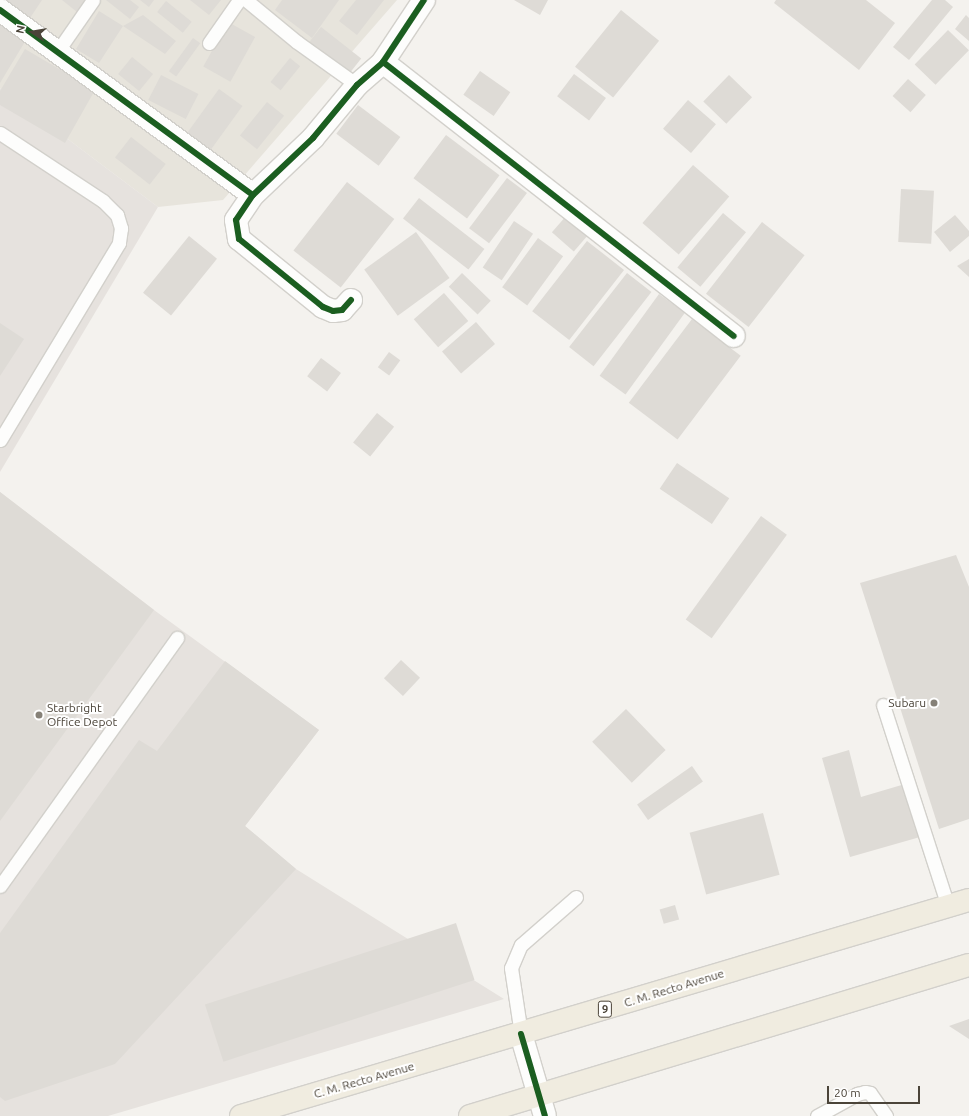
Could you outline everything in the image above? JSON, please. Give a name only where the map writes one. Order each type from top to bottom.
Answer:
[{"type":"highway","name":"C. M. Recto Avenue","points":[[241,1116],[969,900]]},
{"type":"highway","points":[[470,1116],[542,1106],[969,964]]},
{"type":"street","points":[[351,300],[342,310],[333,311],[322,307],[239,238],[236,220],[254,195],[314,138],[357,85],[383,62],[424,0]]},
{"type":"street","points":[[0,10],[254,195]]},
{"type":"street","points":[[383,62],[734,336]]},
{"type":"street","points":[[521,1034],[542,1106]]},
{"type":"lane","points":[[57,52],[93,0]]},
{"type":"lane","points":[[209,43],[239,0]]},
{"type":"lane","points":[[246,0],[297,42],[357,85]]},
{"type":"lane","points":[[0,133],[103,201],[117,215],[121,228],[119,243],[0,440]]},
{"type":"lane","points":[[0,886],[177,638]]},
{"type":"lane","points":[[883,705],[948,906]]},
{"type":"lane","points":[[521,1034],[511,968],[521,946],[576,897]]},
{"type":"lane","points":[[817,1116],[857,1094],[864,1092],[870,1093],[886,1116]]},
{"type":"shaded area","points":[[0,0],[397,0],[223,200],[158,207],[0,88]]},
{"type":"shaded area","points":[[0,88],[158,207],[0,472]]},
{"type":"shaded area","points":[[0,492],[154,610],[319,730],[245,826],[296,869],[504,999],[108,1116],[0,1116]]},
{"type":"building","points":[[3,0],[42,0],[30,18]]},
{"type":"building","points":[[62,0],[87,0],[77,12]]},
{"type":"building","points":[[106,0],[130,0],[139,7],[130,19]]},
{"type":"building","points":[[140,0],[154,0],[149,7]]},
{"type":"building","points":[[190,0],[221,0],[209,15]]},
{"type":"building","points":[[282,0],[339,0],[312,38],[275,10]]},
{"type":"building","points":[[356,0],[384,0],[357,35],[339,21]]},
{"type":"building","points":[[514,0],[548,0],[540,15]]},
{"type":"building","points":[[776,0],[866,0],[895,23],[859,70],[774,3]]},
{"type":"building","points":[[932,0],[945,0],[953,7],[909,60],[893,47]]},
{"type":"building","points":[[166,1],[192,22],[183,33],[157,12]]},
{"type":"building","points":[[621,10],[659,41],[613,98],[575,67]]},
{"type":"building","points":[[99,11],[123,26],[99,63],[76,49]]},
{"type":"building","points":[[143,15],[176,41],[165,54],[123,26]]},
{"type":"building","points":[[966,15],[969,18],[969,41],[955,29]]},
{"type":"building","points":[[228,22],[255,37],[230,82],[203,67]]},
{"type":"building","points":[[0,24],[26,40],[0,83]]},
{"type":"building","points":[[321,27],[361,58],[346,77],[306,46]]},
{"type":"building","points":[[948,30],[969,50],[936,85],[915,65]]},
{"type":"building","points":[[193,38],[200,43],[176,76],[169,71]]},
{"type":"building","points":[[25,49],[95,90],[65,143],[0,105],[0,91]]},
{"type":"building","points":[[132,57],[153,74],[139,91],[118,74]]},
{"type":"building","points":[[290,58],[300,66],[281,90],[270,82]]},
{"type":"building","points":[[480,71],[510,92],[494,116],[463,95]]},
{"type":"building","points":[[574,74],[606,98],[589,120],[557,96]]},
{"type":"building","points":[[161,75],[198,94],[186,119],[148,100]]},
{"type":"building","points":[[729,75],[752,97],[726,124],[703,102]]},
{"type":"building","points":[[908,79],[926,95],[910,112],[893,96]]},
{"type":"building","points":[[219,89],[242,106],[208,153],[185,136]]},
{"type":"building","points":[[688,100],[716,124],[691,153],[663,129]]},
{"type":"building","points":[[267,102],[284,116],[257,149],[240,135]]},
{"type":"building","points":[[358,105],[400,137],[379,166],[336,134]]},
{"type":"building","points":[[446,135],[500,175],[467,218],[414,178]]},
{"type":"building","points":[[131,137],[166,164],[150,185],[115,157]]},
{"type":"building","points":[[693,165],[729,196],[679,255],[642,223]]},
{"type":"building","points":[[507,178],[527,193],[489,243],[469,228]]},
{"type":"building","points":[[347,182],[394,219],[341,287],[293,251]]},
{"type":"building","points":[[901,189],[934,191],[931,244],[898,242]]},
{"type":"building","points":[[419,198],[484,249],[468,270],[403,218]]},
{"type":"building","points":[[723,213],[746,232],[700,287],[677,267]]},
{"type":"building","points":[[567,215],[589,234],[574,251],[552,232]]},
{"type":"building","points":[[955,215],[969,231],[969,236],[950,252],[934,232]]},
{"type":"building","points":[[514,221],[533,234],[502,280],[483,267]]},
{"type":"building","points":[[762,222],[805,255],[749,327],[706,294]]},
{"type":"building","points":[[416,232],[450,278],[398,316],[364,270]]},
{"type":"building","points":[[189,236],[217,259],[171,315],[143,293]]},
{"type":"building","points":[[538,238],[563,256],[527,306],[502,287]]},
{"type":"building","points":[[587,241],[624,270],[569,340],[532,311]]},
{"type":"building","points":[[969,259],[969,277],[957,266]]},
{"type":"building","points":[[462,273],[491,301],[478,314],[449,287]]},
{"type":"building","points":[[627,273],[651,292],[594,366],[569,347]]},
{"type":"building","points":[[444,293],[468,321],[438,347],[414,319]]},
{"type":"building","points":[[659,294],[685,313],[626,395],[600,376]]},
{"type":"building","points":[[692,319],[741,356],[678,440],[629,403]]},
{"type":"building","points":[[476,322],[495,344],[461,373],[442,352]]},
{"type":"building","points":[[0,323],[24,339],[0,376]]},
{"type":"building","points":[[389,352],[400,360],[389,376],[378,367]]},
{"type":"building","points":[[321,358],[341,373],[327,391],[307,376]]},
{"type":"building","points":[[377,413],[394,427],[370,456],[353,443]]},
{"type":"building","points":[[677,463],[729,498],[712,524],[660,489]]},
{"type":"building","name":"Starbright Office Depot","points":[[0,492],[154,610],[0,821]]},
{"type":"building","points":[[761,516],[787,535],[712,638],[686,620]]},
{"type":"building","name":"Subaru","points":[[956,555],[969,587],[969,819],[939,829],[860,583]]},
{"type":"building","points":[[401,660],[420,678],[403,696],[384,678]]},
{"type":"building","points":[[225,661],[319,730],[245,826],[296,869],[115,1064],[5,1101],[0,1097],[0,933],[139,740],[157,751]]},
{"type":"building","points":[[626,709],[666,750],[632,783],[592,742]]},
{"type":"building","points":[[849,750],[861,797],[905,784],[920,837],[850,857],[822,758]]},
{"type":"building","points":[[692,766],[703,782],[648,820],[637,804]]},
{"type":"building","points":[[763,813],[780,875],[706,894],[690,833]]},
{"type":"building","points":[[675,905],[679,919],[664,924],[660,909]]},
{"type":"building","points":[[456,923],[475,980],[223,1062],[205,1005]]},
{"type":"building","points":[[969,1019],[969,1039],[949,1026]]},
{"type":"cycle path","points":[[351,300],[342,310],[333,311],[323,307],[239,239],[236,220],[253,195],[313,138],[357,85],[383,62],[424,0]]},
{"type":"cycle path","points":[[0,10],[253,195]]},
{"type":"cycle path","points":[[383,62],[734,336]]},
{"type":"cycle path","points":[[521,1034],[545,1116]]},
{"type":"place","name":"Subaru","points":[[934,703]]},
{"type":"place","name":"Starbright Office Depot","points":[[39,715]]}]
